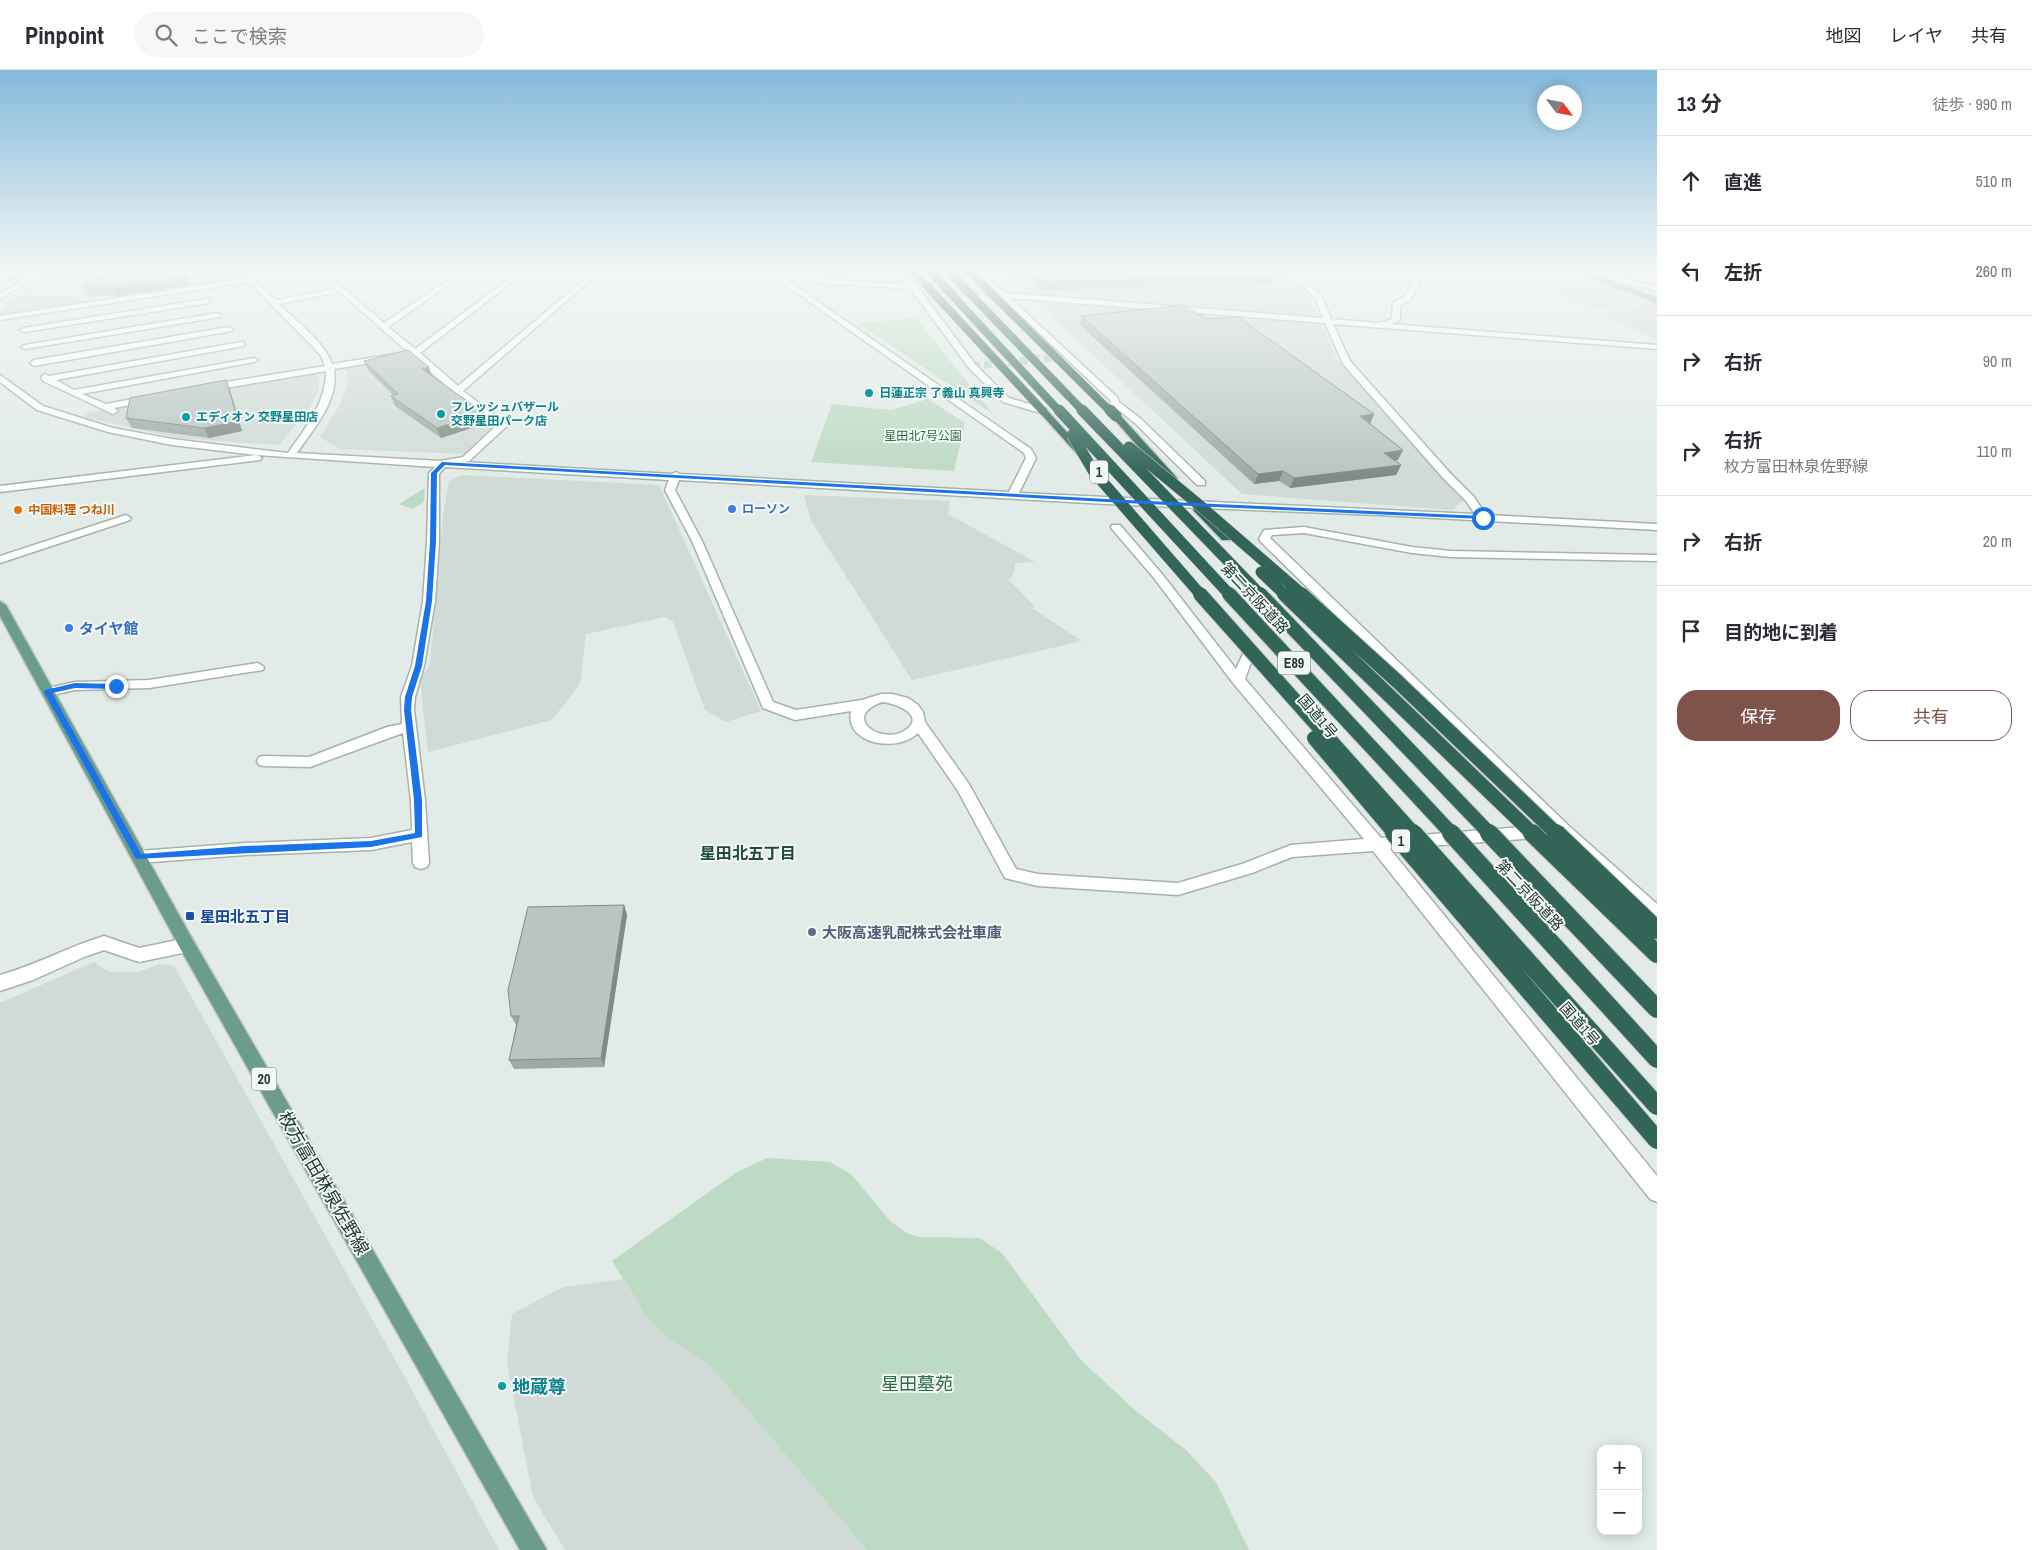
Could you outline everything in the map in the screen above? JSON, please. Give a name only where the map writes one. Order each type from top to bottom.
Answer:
[{"type":"highway","name":"国道1号","points":[[980,339],[1050,410],[1125,502],[1246,657],[1472,926],[1657,1140]]},
{"type":"highway","name":"第二京阪道路","points":[[989,339],[1050,410],[1529,917],[1657,1059]]},
{"type":"highway","name":"第二京阪道路","points":[[1013,339],[1370,708],[1657,1009]]},
{"type":"highway","points":[[1038,339],[1116,416],[1194,505],[1226,538],[1657,954]]},
{"type":"highway","points":[[1078,407],[1191,496],[1320,611],[1657,930]]},
{"type":"highway","points":[[1050,410],[1111,493],[1258,661],[1657,1106]]},
{"type":"main road","name":"枚方富田林泉佐野線","points":[[0,605],[187,946],[534,1550]]},
{"type":"street","points":[[25,339],[25,347],[46,379],[119,415]]},
{"type":"street","points":[[25,347],[73,339]]},
{"type":"street","points":[[34,362],[170,339]]},
{"type":"street","points":[[237,339],[255,360]]},
{"type":"street","points":[[291,455],[328,397],[331,383],[326,358],[310,339]]},
{"type":"street","points":[[399,339],[458,391],[503,425],[466,459],[444,463],[434,473],[433,542],[429,601],[418,666],[408,697],[409,727],[418,800],[421,863]]},
{"type":"street","points":[[46,379],[255,360],[329,366],[415,353],[433,339]]},
{"type":"street","points":[[458,391],[519,339]]},
{"type":"street","points":[[867,339],[1028,451],[1031,458],[1013,495]]},
{"type":"street","points":[[952,339],[972,366],[1006,400],[1050,410]]},
{"type":"street","points":[[1050,339],[1201,483]]},
{"type":"street","points":[[1337,339],[1346,362],[1447,476],[1470,498],[1483,518]]},
{"type":"street","points":[[1559,339],[1657,347]]},
{"type":"street","points":[[201,389],[255,360]]},
{"type":"street","points":[[73,393],[255,360]]},
{"type":"street","points":[[0,378],[40,408],[111,430],[172,442],[280,455],[676,475],[1125,502],[1277,507],[1657,527]]},
{"type":"street","points":[[106,407],[154,398]]},
{"type":"street","points":[[1116,403],[1116,416]]},
{"type":"street","points":[[0,489],[280,455]]},
{"type":"street","points":[[676,475],[670,490],[697,541],[768,705],[795,715],[864,704],[881,698],[900,700],[914,710],[918,716],[918,723],[914,730],[899,739],[878,739],[868,735],[856,723],[856,716],[864,704]]},
{"type":"street","points":[[1277,507],[1265,520],[1268,532],[1264,539],[1564,830],[1657,914]]},
{"type":"street","points":[[0,560],[126,518]]},
{"type":"street","points":[[1116,527],[1158,576],[1238,680],[1376,844],[1657,1192]]},
{"type":"street","points":[[1268,532],[1304,530],[1412,550],[1451,554],[1657,558]]},
{"type":"street","points":[[1238,680],[1246,657]]},
{"type":"street","points":[[48,692],[75,686],[116,686],[165,682],[258,667]]},
{"type":"street","points":[[918,723],[964,788],[1011,874],[1038,880],[1178,889],[1246,869],[1291,851],[1564,830]]},
{"type":"street","points":[[264,761],[310,762],[392,730],[409,727]]},
{"type":"street","points":[[139,857],[245,849],[371,844],[419,835]]},
{"type":"street","points":[[0,983],[27,975],[79,951],[104,943],[139,955],[187,946]]},
{"type":"shaded area","points":[[1076,339],[1328,339],[1337,360],[1463,501],[1452,510],[1242,494]]},
{"type":"shaded area","points":[[414,355],[499,425],[467,454],[340,449],[320,437],[341,403],[349,383],[346,367]]},
{"type":"shaded area","points":[[309,371],[318,371],[319,389],[309,409],[279,445],[177,438],[84,417],[89,412]]},
{"type":"shaded area","points":[[462,475],[659,485],[761,711],[726,722],[705,710],[673,622],[665,617],[586,634],[580,684],[552,720],[428,752],[420,680],[430,665],[443,516],[449,481]]},
{"type":"shaded area","points":[[804,495],[950,501],[948,514],[1035,562],[1015,563],[1015,571],[1009,580],[1034,606],[1032,608],[1082,641],[912,680],[811,521]]},
{"type":"shaded area","points":[[94,962],[109,972],[138,972],[160,964],[174,966],[403,1374],[499,1550],[0,1550],[0,1003]]},
{"type":"shaded area","points":[[623,1279],[646,1315],[663,1334],[709,1365],[867,1550],[565,1550],[533,1497],[507,1363],[512,1314],[563,1287]]},
{"type":"green space","points":[[881,339],[933,339],[993,414]]},
{"type":"green space","name":"星田北7号公園","points":[[928,399],[965,423],[954,471],[811,462],[832,404],[891,410]]},
{"type":"green space","points":[[425,488],[424,502],[412,509],[399,504]]},
{"type":"green space","name":"星田墓苑","points":[[767,1158],[830,1162],[852,1175],[890,1221],[907,1233],[918,1237],[979,1238],[1002,1253],[1080,1359],[1137,1412],[1185,1449],[1216,1482],[1249,1550],[867,1550],[709,1365],[663,1334],[646,1315],[612,1261],[737,1172]]},
{"type":"building","points":[[1107,339],[1269,339],[1374,414],[1360,416],[1403,450],[1384,453],[1401,465],[1294,478],[1283,471],[1258,474]]},
{"type":"building","points":[[408,350],[429,367],[422,369],[484,413],[437,428],[391,396],[398,394],[364,361]]},
{"type":"building","name":"エディオン 交野星田店","points":[[226,380],[238,421],[204,428],[126,418],[130,398]]},
{"type":"building","points":[[624,905],[601,1058],[509,1060],[519,1016],[511,1016],[508,990],[528,907]]},
{"type":"tunnel","points":[[972,366],[1069,356]]},
{"type":"place","name":"日蓮正宗 了義山 真興寺","points":[[869,393]]},
{"type":"place","name":"フレッシュバザール 交野星田パーク店","points":[[441,414]]},
{"type":"place","name":"エディオン 交野星田店","points":[[186,417]]},
{"type":"place","name":"ローソン","points":[[732,509]]},
{"type":"place","name":"中国料理 つね川","points":[[18,510]]},
{"type":"place","name":"タイヤ館","points":[[69,628]]},
{"type":"place","name":"星田北五丁目","points":[[190,916]]},
{"type":"place","name":"大阪高速乳配株式会社車庫","points":[[812,932]]},
{"type":"place","name":"地蔵尊","points":[[502,1386]]},
{"type":"district","name":"星田北五丁目","points":[[748,853]]},
{"type":"route","points":[[116,686],[75,686],[48,692],[139,857],[245,849],[371,844],[419,835],[418,800],[407,710],[408,697],[418,666],[429,601],[433,542],[434,473],[444,463],[1125,502],[1277,507],[1483,518]]}]
